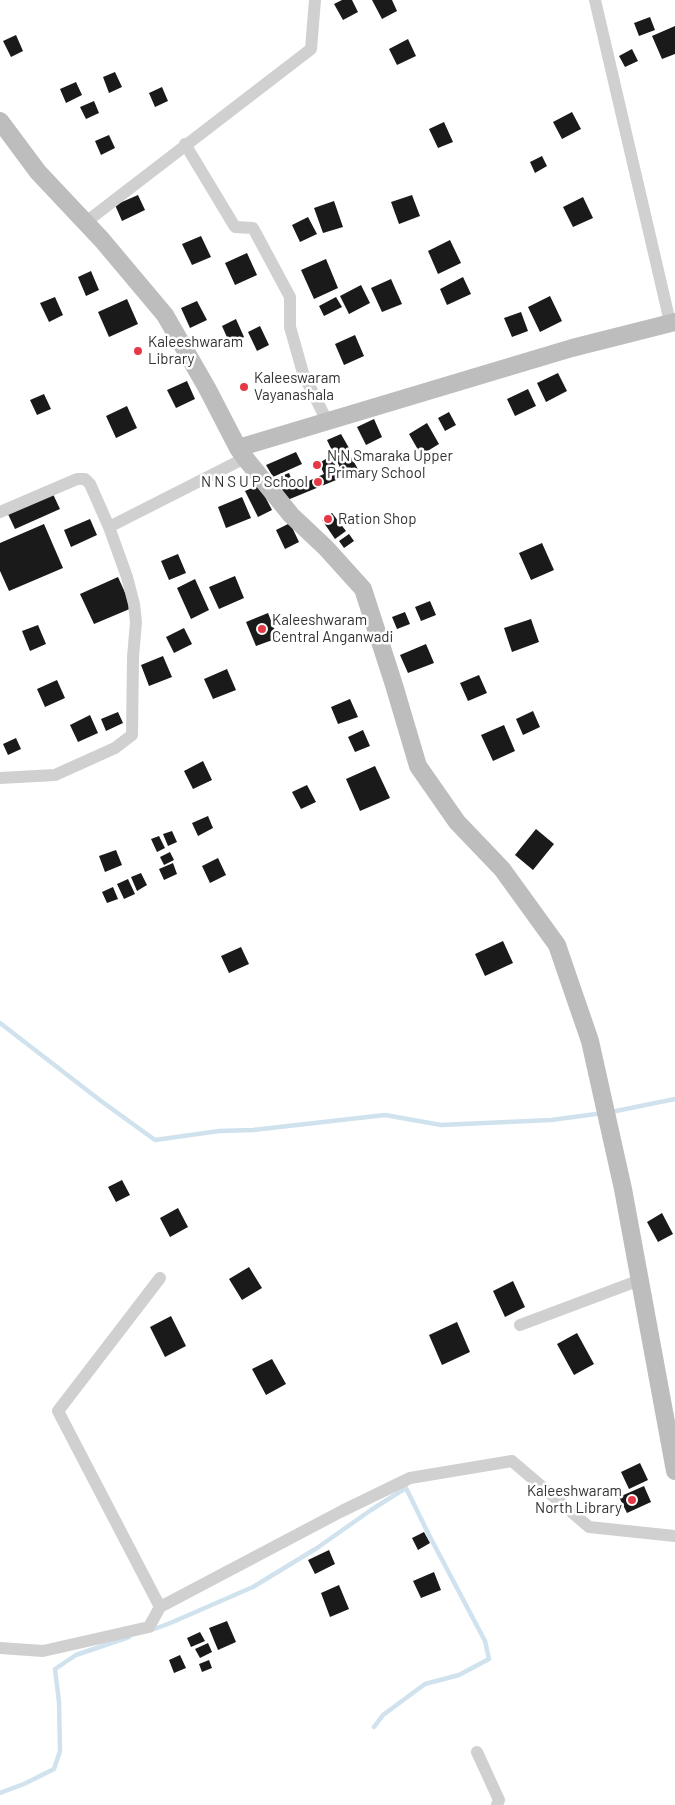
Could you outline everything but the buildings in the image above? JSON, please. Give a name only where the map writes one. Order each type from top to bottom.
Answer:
[{"type":"street","points":[[86,222],[311,49],[315,0]]},
{"type":"street","points":[[108,527],[242,453],[327,421],[572,348],[673,322],[594,0]]},
{"type":"street","points":[[0,121],[38,172],[86,222],[165,315],[242,453],[291,515],[326,548],[363,589],[418,766],[457,822],[502,869],[557,945],[590,1041],[623,1189],[675,1471]]},
{"type":"street","points":[[185,144],[235,227],[253,228],[290,297],[290,327],[303,373],[327,421]]},
{"type":"street","points":[[0,512],[77,478],[90,484],[129,584],[136,622],[133,657],[132,735],[115,748],[55,775],[0,778]]},
{"type":"street","points":[[160,1278],[58,1411],[160,1607]]},
{"type":"street","points":[[520,1325],[640,1280]]},
{"type":"street","points":[[0,1648],[43,1651],[149,1627],[160,1607],[342,1511],[410,1478],[512,1460],[589,1527],[675,1536]]},
{"type":"street","points":[[477,1752],[499,1800],[498,1805]]},
{"type":"waterway","points":[[0,1023],[155,1140],[219,1131],[253,1130],[385,1115],[441,1125],[551,1120],[596,1114]]},
{"type":"waterway","points":[[616,1111],[675,1099]]},
{"type":"waterway","points":[[151,1630],[253,1587],[317,1548],[406,1488],[485,1641],[489,1659],[459,1675],[425,1684],[383,1715],[374,1727]]},
{"type":"waterway","points":[[0,1793],[24,1784],[54,1769],[60,1751],[59,1702],[55,1669],[76,1655],[129,1637]]},
{"type":"place","name":"Kaleeshwaram Library","points":[[138,351]]},
{"type":"place","name":"Kaleeswaram Vayanashala","points":[[244,387]]},
{"type":"place","name":"N N Smaraka Upper Primary School","points":[[317,465]]},
{"type":"place","name":"N N S U P School","points":[[318,482]]},
{"type":"place","name":"Ration Shop","points":[[328,519]]},
{"type":"place","name":"Kaleeshwaram Central Anganwadi","points":[[262,629]]},
{"type":"place","name":"Kaleeshwaram North Library","points":[[632,1500]]}]
